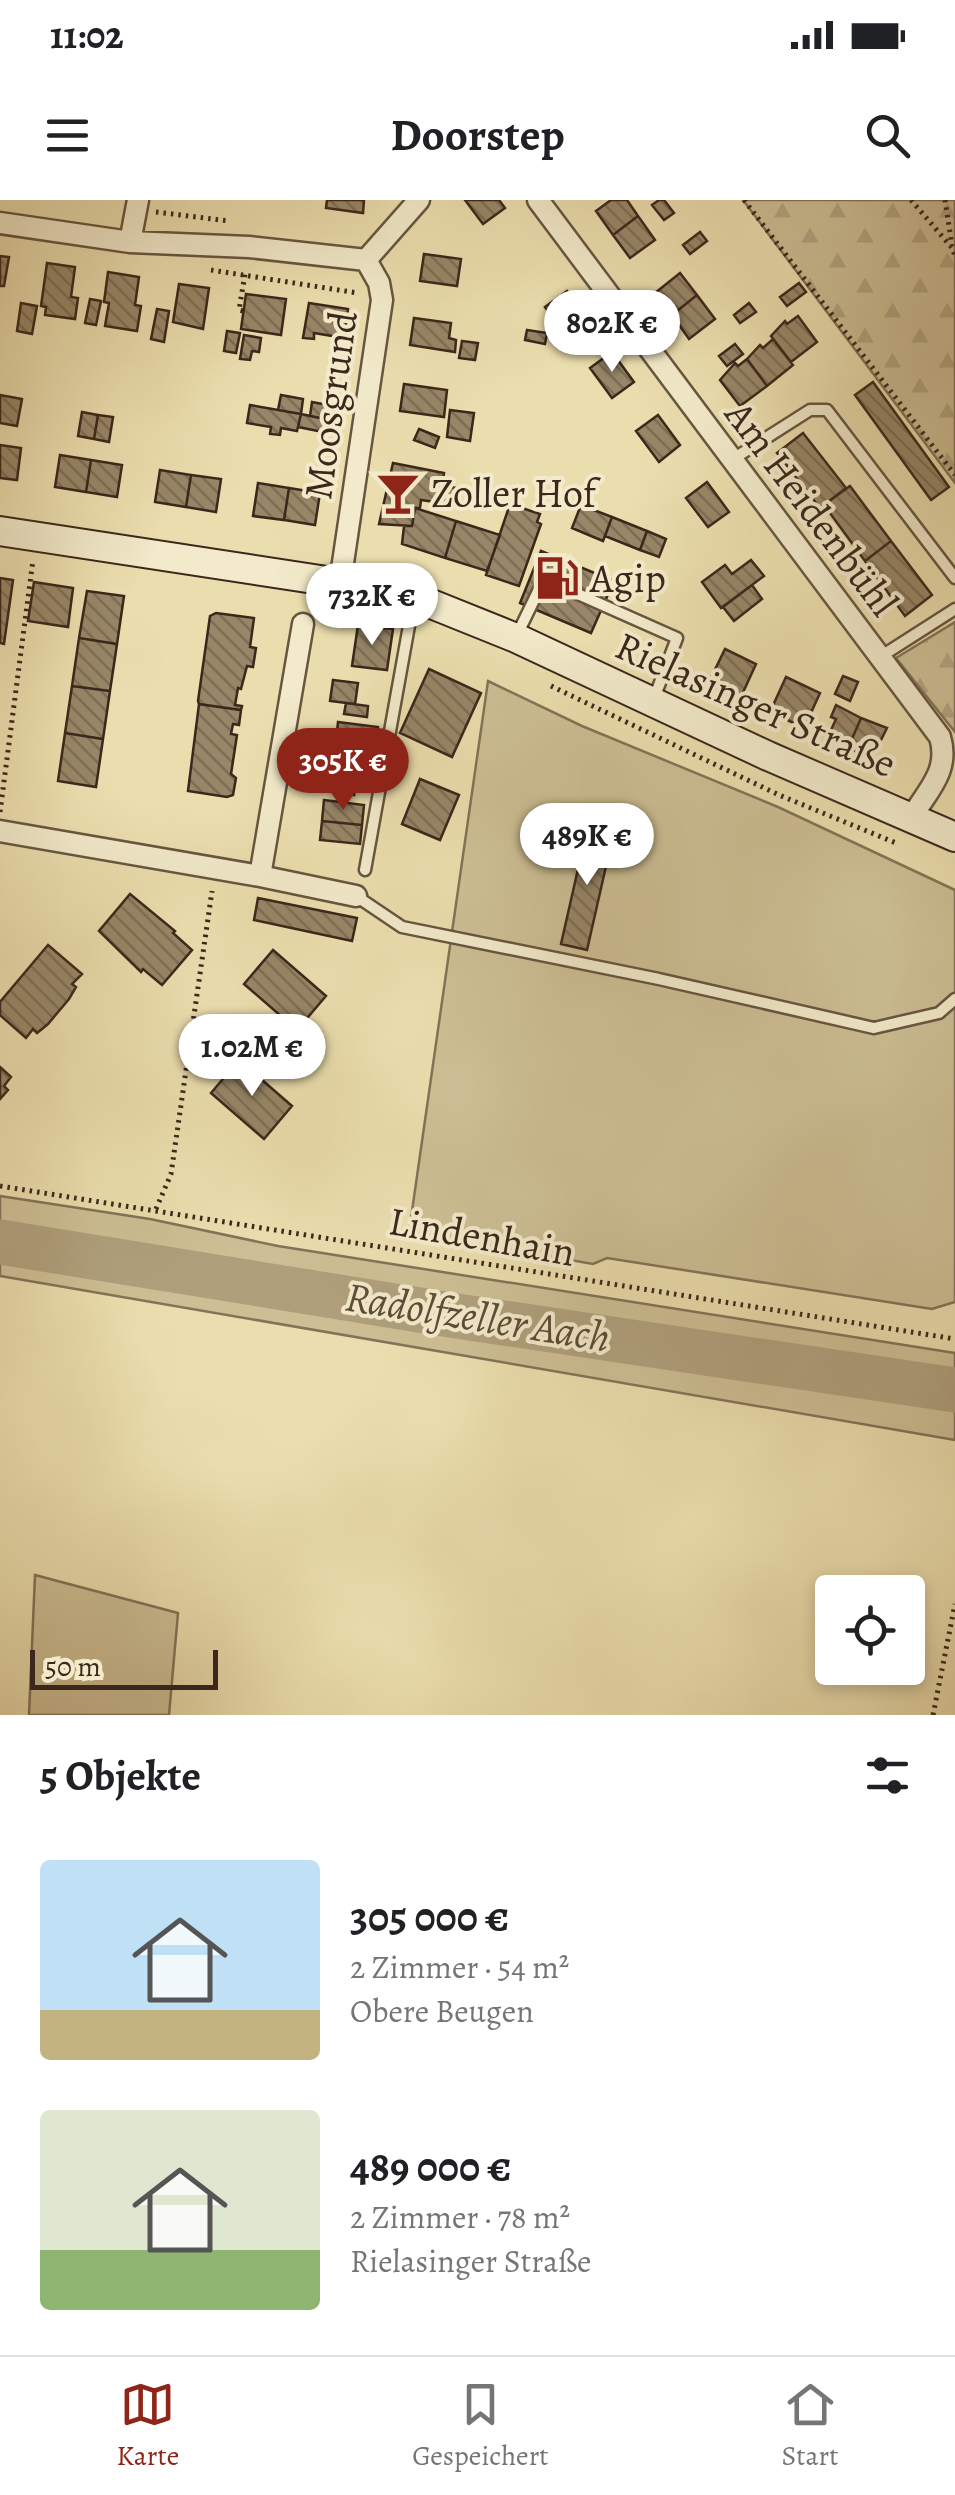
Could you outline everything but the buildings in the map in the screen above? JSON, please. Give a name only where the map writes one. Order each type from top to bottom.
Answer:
[{"type":"main road","name":"Rielasinger Straße","points":[[0,531],[340,582],[414,597],[516,638],[955,837]]},
{"type":"street","points":[[130,242],[138,200]]},
{"type":"street","name":"Moosgrund","points":[[340,582],[382,300],[379,283],[366,260],[419,200]]},
{"type":"street","name":"Am Heidenbühl","points":[[538,200],[940,737],[945,755],[942,769],[910,818]]},
{"type":"street","points":[[0,223],[130,242],[249,246],[366,260]]},
{"type":"street","points":[[260,876],[303,624]]},
{"type":"street","points":[[0,831],[356,896]]},
{"type":"lane","points":[[732,460],[810,410],[827,410],[955,578]]},
{"type":"lane","points":[[516,638],[544,578],[677,638],[652,702]]},
{"type":"lane","points":[[365,870],[414,597]]},
{"type":"lane","points":[[880,657],[955,609]]},
{"type":"lane","points":[[356,896],[402,927],[874,1028],[939,1013],[955,999]]},
{"type":"path","points":[[744,200],[955,475]]},
{"type":"path","points":[[911,200],[952,249]]},
{"type":"path","points":[[945,200],[955,257]]},
{"type":"path","points":[[243,311],[239,310],[249,246]]},
{"type":"path","points":[[207,269],[351,291],[366,298]]},
{"type":"path","points":[[0,814],[35,537]]},
{"type":"path","points":[[156,1210],[171,1174],[215,868]]},
{"type":"path","name":"Lindenhain","points":[[0,1186],[955,1338]]},
{"type":"path","points":[[933,1715],[955,1604]]},
{"type":"green space","points":[[743,200],[955,200],[955,483]]},
{"type":"green space","points":[[955,622],[955,732],[896,658]]},
{"type":"green space","points":[[488,681],[582,726],[778,807],[955,890],[955,1302],[932,1309],[607,1258],[593,1264],[409,1232]]},
{"type":"green space","points":[[0,1196],[150,1219],[278,1246],[955,1353],[955,1440],[0,1276]]},
{"type":"green space","points":[[35,1575],[178,1613],[169,1715],[29,1715]]},
{"type":"waterway","name":"Radolfzeller Aach","points":[[0,1242],[450,1315],[955,1390]]},
{"type":"place","name":"Zoller Hof","points":[[398,493]]},
{"type":"place","name":"Agip","points":[[557,578]]}]
